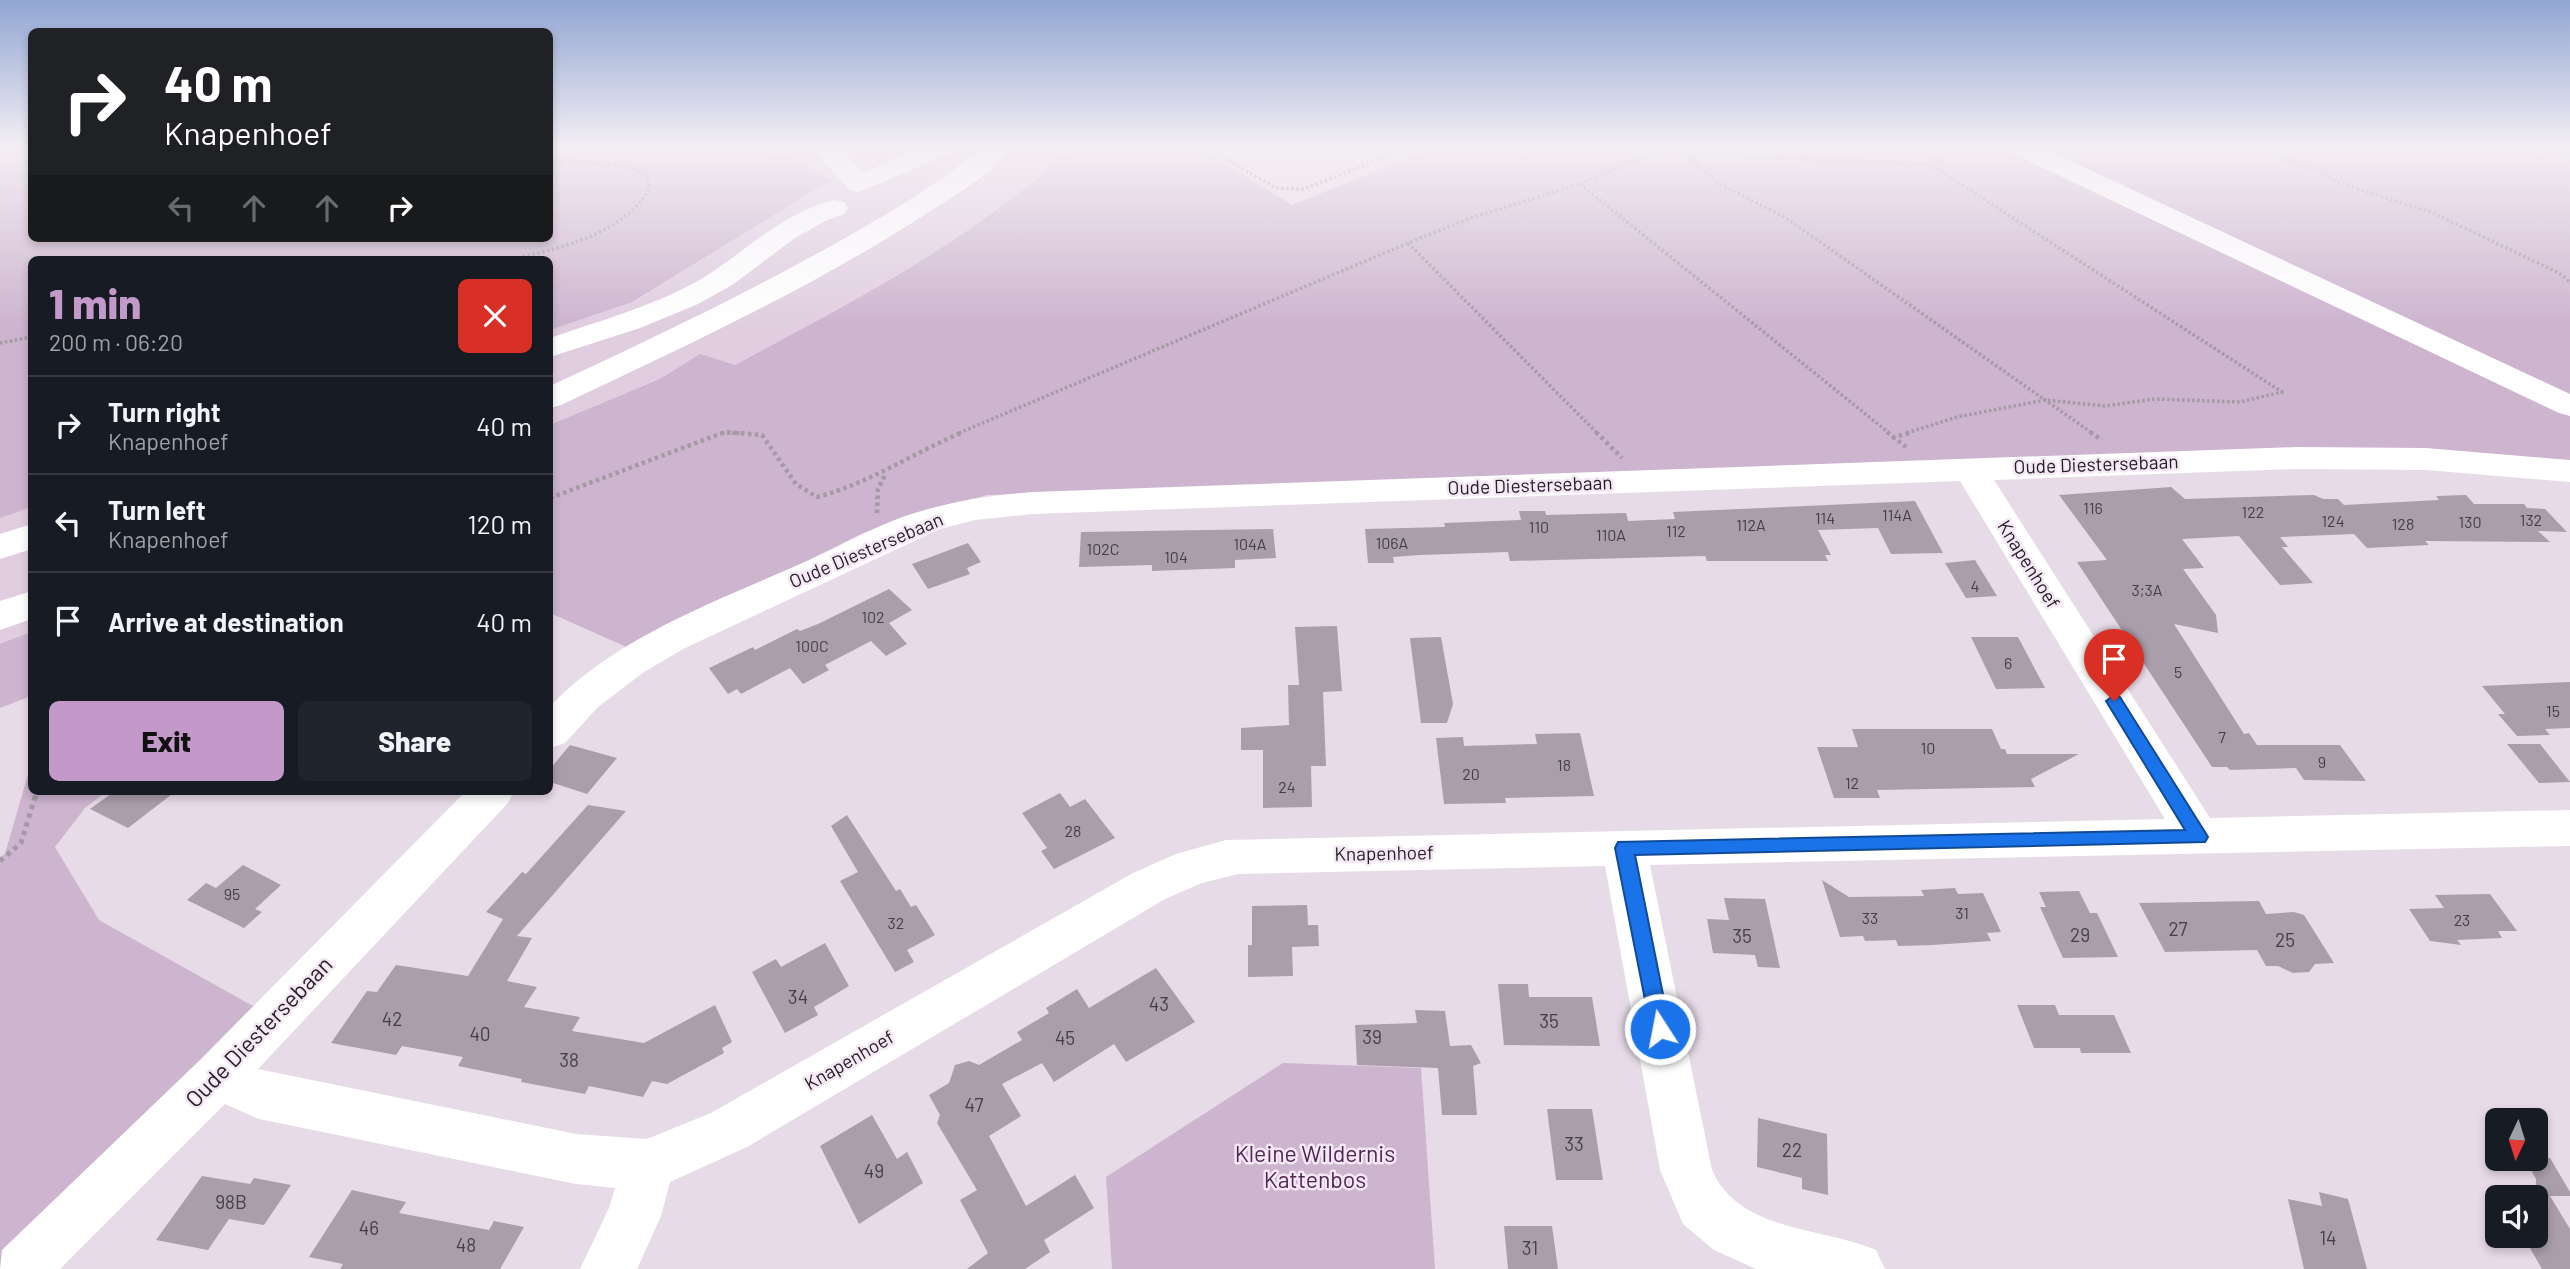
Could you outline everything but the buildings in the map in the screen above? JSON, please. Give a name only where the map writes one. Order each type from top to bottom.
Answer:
[{"type":"street","points":[[553,333],[653,302],[687,286],[793,215],[820,207]]},
{"type":"street","points":[[553,347],[671,306],[704,290],[731,274],[816,213],[829,207]]},
{"type":"street","points":[[553,377],[761,279],[828,240],[844,207]]},
{"type":"street","points":[[553,397],[704,326],[853,246],[919,207]]},
{"type":"street","points":[[2147,207],[2570,406]]},
{"type":"street","name":"Oude Diestersebaan","points":[[553,729],[584,696],[630,662],[671,638],[876,542],[928,521],[975,508],[1033,503],[2135,463],[2426,458],[2570,471]]},
{"type":"street","name":"Knapenhoef","points":[[1954,470],[2199,837]]},
{"type":"street","points":[[0,524],[28,514]]},
{"type":"street","points":[[0,537],[28,527]]},
{"type":"street","points":[[0,547],[28,537]]},
{"type":"street","points":[[0,616],[28,606]]},
{"type":"street","name":"Oude Diestersebaan","points":[[21,1269],[219,1076],[489,795]]},
{"type":"street","name":"Knapenhoef","points":[[219,1076],[259,1096],[576,1160],[648,1165],[729,1130],[1149,886],[1178,870],[1206,861],[1238,856],[2570,828]]},
{"type":"street","points":[[1624,848],[1686,1170],[1702,1205],[1728,1227],[1768,1247],[1857,1269]]},
{"type":"street","points":[[608,1269],[634,1216],[648,1165]]},
{"type":"path","points":[[526,256],[544,252],[606,227],[636,207]]},
{"type":"path","points":[[553,497],[725,432],[762,435],[796,484],[817,497],[885,475],[931,445],[1408,243],[1506,207]]},
{"type":"path","points":[[1609,207],[1892,438],[1954,470]]},
{"type":"path","points":[[1763,207],[1786,218],[2135,463]]},
{"type":"path","points":[[1892,438],[1957,416],[2045,400],[2105,406],[2155,399],[2240,402],[2282,392],[1996,207]]},
{"type":"path","points":[[2416,207],[2473,230],[2559,273],[2570,282]]},
{"type":"path","points":[[1408,243],[1615,448],[1639,481]]},
{"type":"path","points":[[0,343],[28,338]]},
{"type":"path","points":[[876,542],[878,489],[885,475]]},
{"type":"path","points":[[0,861],[21,843],[36,795]]},
{"type":"shaded area","points":[[0,207],[28,207],[28,242],[553,242],[553,207],[1087,207],[553,490],[553,256],[28,256],[28,697],[0,708]]},
{"type":"green space","points":[[0,207],[28,207],[28,242],[553,242],[553,207],[787,207],[632,302],[553,329],[553,256],[28,256],[28,508],[0,518]]},
{"type":"green space","points":[[1000,207],[2127,207],[2570,415],[2570,462],[2268,450],[988,495],[927,510],[863,533],[631,649],[553,614],[553,424],[660,379],[700,354],[735,365],[867,293]]},
{"type":"green space","points":[[2159,207],[2570,207],[2570,399]]},
{"type":"green space","points":[[28,633],[28,697],[0,708],[0,644]]},
{"type":"green space","points":[[28,774],[28,795],[102,795],[85,808],[55,847],[99,920],[262,1011],[0,1269],[0,857],[5,854]]},
{"type":"green space","name":"Kleine Wildernis Kattenbos","points":[[1283,1063],[1421,1068],[1435,1269],[1112,1269],[1106,1177]]},
{"type":"route","points":[[1660,1029],[1624,848],[2199,837],[2114,701]]}]
